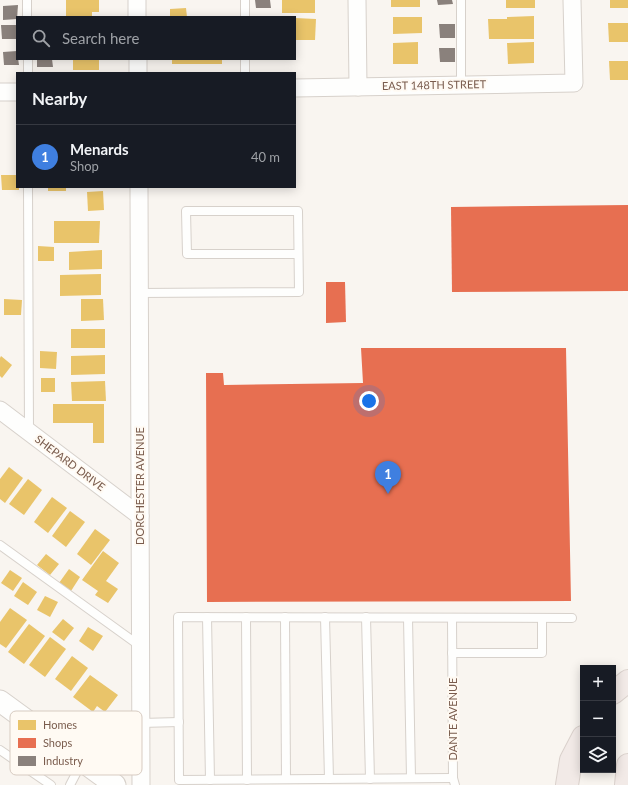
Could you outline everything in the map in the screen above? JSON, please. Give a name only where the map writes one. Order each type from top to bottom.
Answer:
[{"type":"highway","points":[[616,691],[628,681]]},
{"type":"highway","points":[[567,785],[571,760],[582,737]]},
{"type":"highway","points":[[626,785],[628,765]]},
{"type":"street","points":[[137,0],[137,16]]},
{"type":"street","points":[[357,0],[358,86]]},
{"type":"street","name":"EAST 148TH STREET","points":[[296,88],[574,83],[572,0]]},
{"type":"street","points":[[138,60],[138,72]]},
{"type":"street","points":[[0,92],[16,92]]},
{"type":"street","name":"DORCHESTER AVENUE","points":[[139,188],[141,711]]},
{"type":"street","name":"SHEPARD DRIVE","points":[[0,410],[140,516]]},
{"type":"street","points":[[0,701],[14,711]]},
{"type":"street","points":[[101,775],[115,785]]},
{"type":"lane","points":[[27,0],[27,16]]},
{"type":"lane","points":[[244,0],[245,16]]},
{"type":"lane","points":[[461,0],[461,85]]},
{"type":"lane","points":[[28,60],[28,72]]},
{"type":"lane","points":[[245,60],[245,72]]},
{"type":"lane","points":[[28,188],[29,432]]},
{"type":"lane","points":[[139,293],[299,292],[298,211],[186,211],[187,254],[298,254]]},
{"type":"lane","points":[[0,545],[141,647]]},
{"type":"lane","points":[[142,723],[179,722],[178,617],[572,618]]},
{"type":"lane","points":[[207,617],[210,780]]},
{"type":"lane","points":[[246,617],[247,780]]},
{"type":"lane","points":[[285,617],[286,779]]},
{"type":"lane","points":[[325,617],[326,782]]},
{"type":"lane","points":[[366,617],[370,779]]},
{"type":"lane","points":[[408,618],[411,778]]},
{"type":"lane","name":"DANTE AVENUE","points":[[179,722],[179,780],[286,779],[326,782],[411,778],[454,781],[452,618]]},
{"type":"lane","points":[[452,653],[542,653],[542,618]]},
{"type":"lane","points":[[0,750],[10,757]]},
{"type":"lane","points":[[36,775],[51,785]]},
{"type":"lane","points":[[70,785],[76,775]]},
{"type":"building: Homes","points":[[66,0],[99,0],[99,12],[92,12],[92,16],[66,16]]},
{"type":"building: Homes","points":[[282,0],[315,0],[315,13],[282,13]]},
{"type":"building: Homes","points":[[391,0],[420,0],[420,7],[391,7]]},
{"type":"building: Homes","points":[[506,0],[535,0],[535,8],[506,8]]},
{"type":"building: Homes","points":[[610,0],[628,0],[628,8],[610,8]]},
{"type":"building: Homes","points":[[186,8],[187,16],[170,16],[170,9]]},
{"type":"building: Homes","points":[[534,16],[534,39],[489,39],[488,19],[507,19],[507,17]]},
{"type":"building: Homes","points":[[393,17],[422,17],[422,33],[393,34]]},
{"type":"building: Homes","points":[[296,18],[316,19],[315,40],[296,40]]},
{"type":"building: Homes","points":[[608,23],[628,23],[628,42],[609,42]]},
{"type":"building: Homes","points":[[418,42],[418,64],[393,64],[393,43]]},
{"type":"building: Homes","points":[[534,42],[534,63],[508,64],[507,43]]},
{"type":"building: Homes","points":[[73,60],[99,60],[99,70],[73,70]]},
{"type":"building: Homes","points":[[172,60],[222,60],[222,64],[172,64]]},
{"type":"building: Homes","points":[[609,61],[628,61],[628,80],[610,80]]},
{"type":"building: Homes","points":[[1,175],[16,175],[16,188],[19,188],[19,190],[2,190]]},
{"type":"building: Homes","points":[[48,188],[66,188],[66,191],[48,191]]},
{"type":"building: Homes","points":[[103,191],[104,210],[88,211],[87,192]]},
{"type":"building: Homes","points":[[54,221],[100,221],[99,243],[54,243]]},
{"type":"building: Homes","points":[[38,246],[54,247],[54,261],[38,261]]},
{"type":"building: Homes","points":[[102,250],[102,269],[69,270],[69,252]]},
{"type":"building: Homes","points":[[101,274],[101,295],[60,296],[60,275]]},
{"type":"building: Homes","points":[[4,299],[22,300],[21,315],[4,315]]},
{"type":"building: Homes","points":[[81,299],[103,299],[104,320],[81,321]]},
{"type":"building: Homes","points":[[71,329],[105,329],[105,348],[71,348]]},
{"type":"building: Homes","points":[[40,351],[57,352],[56,369],[40,368]]},
{"type":"building: Homes","points":[[105,355],[105,374],[71,375],[71,356]]},
{"type":"building: Homes","points":[[1,356],[12,365],[2,378],[0,376]]},
{"type":"building: Homes","points":[[41,378],[55,378],[55,392],[41,392]]},
{"type":"building: Homes","points":[[105,381],[106,401],[72,401],[71,382]]},
{"type":"building: Homes","points":[[53,404],[104,404],[104,443],[93,443],[93,423],[53,423]]},
{"type":"building: Homes","points":[[9,467],[23,478],[5,503],[0,499],[0,479]]},
{"type":"building: Homes","points":[[28,479],[42,490],[24,515],[9,504]]},
{"type":"building: Homes","points":[[52,497],[67,508],[48,533],[34,522]]},
{"type":"building: Homes","points":[[70,511],[85,522],[66,547],[52,536]]},
{"type":"building: Homes","points":[[95,529],[110,540],[91,565],[77,554]]},
{"type":"building: Homes","points":[[103,551],[119,563],[106,581],[118,589],[108,603],[95,595],[98,591],[82,580]]},
{"type":"building: Homes","points":[[46,554],[59,564],[50,575],[37,565]]},
{"type":"building: Homes","points":[[69,569],[80,577],[71,591],[59,583]]},
{"type":"building: Homes","points":[[10,570],[22,578],[13,591],[1,583]]},
{"type":"building: Homes","points":[[23,582],[37,592],[28,605],[14,596]]},
{"type":"building: Homes","points":[[45,596],[58,602],[50,617],[37,610]]},
{"type":"building: Homes","points":[[10,608],[27,620],[6,648],[0,644],[0,622]]},
{"type":"building: Homes","points":[[63,619],[74,628],[64,641],[52,632]]},
{"type":"building: Homes","points":[[29,624],[45,636],[24,664],[8,652]]},
{"type":"building: Homes","points":[[88,627],[103,636],[93,651],[79,641]]},
{"type":"building: Homes","points":[[50,637],[66,649],[45,677],[29,665]]},
{"type":"building: Homes","points":[[72,656],[88,668],[71,691],[55,679]]},
{"type":"building: Homes","points":[[90,675],[118,695],[106,711],[97,706],[94,711],[92,711],[73,697]]},
{"type":"building: Shops","points":[[628,205],[628,291],[452,292],[451,207]]},
{"type":"building: Shops","points":[[326,282],[345,282],[346,322],[326,323]]},
{"type":"building: Shops","points":[[361,348],[566,348],[571,601],[207,602],[206,373],[223,373],[224,385],[363,383]]},
{"type":"building: Industry","points":[[255,0],[270,0],[271,8],[256,8]]},
{"type":"building: Industry","points":[[437,0],[452,0],[453,4],[438,5]]},
{"type":"building: Industry","points":[[18,5],[16,19],[3,20],[3,6]]},
{"type":"building: Industry","points":[[439,24],[455,24],[455,38],[440,38]]},
{"type":"building: Industry","points":[[1,25],[16,25],[16,39],[2,39]]},
{"type":"building: Industry","points":[[439,48],[455,48],[455,62],[440,62]]},
{"type":"building: Industry","points":[[16,51],[16,60],[18,60],[19,65],[4,65],[3,52]]},
{"type":"building: Industry","points":[[37,60],[52,60],[53,67],[37,67]]},
{"type":"place","name":"Menards","points":[[388,494]]}]
